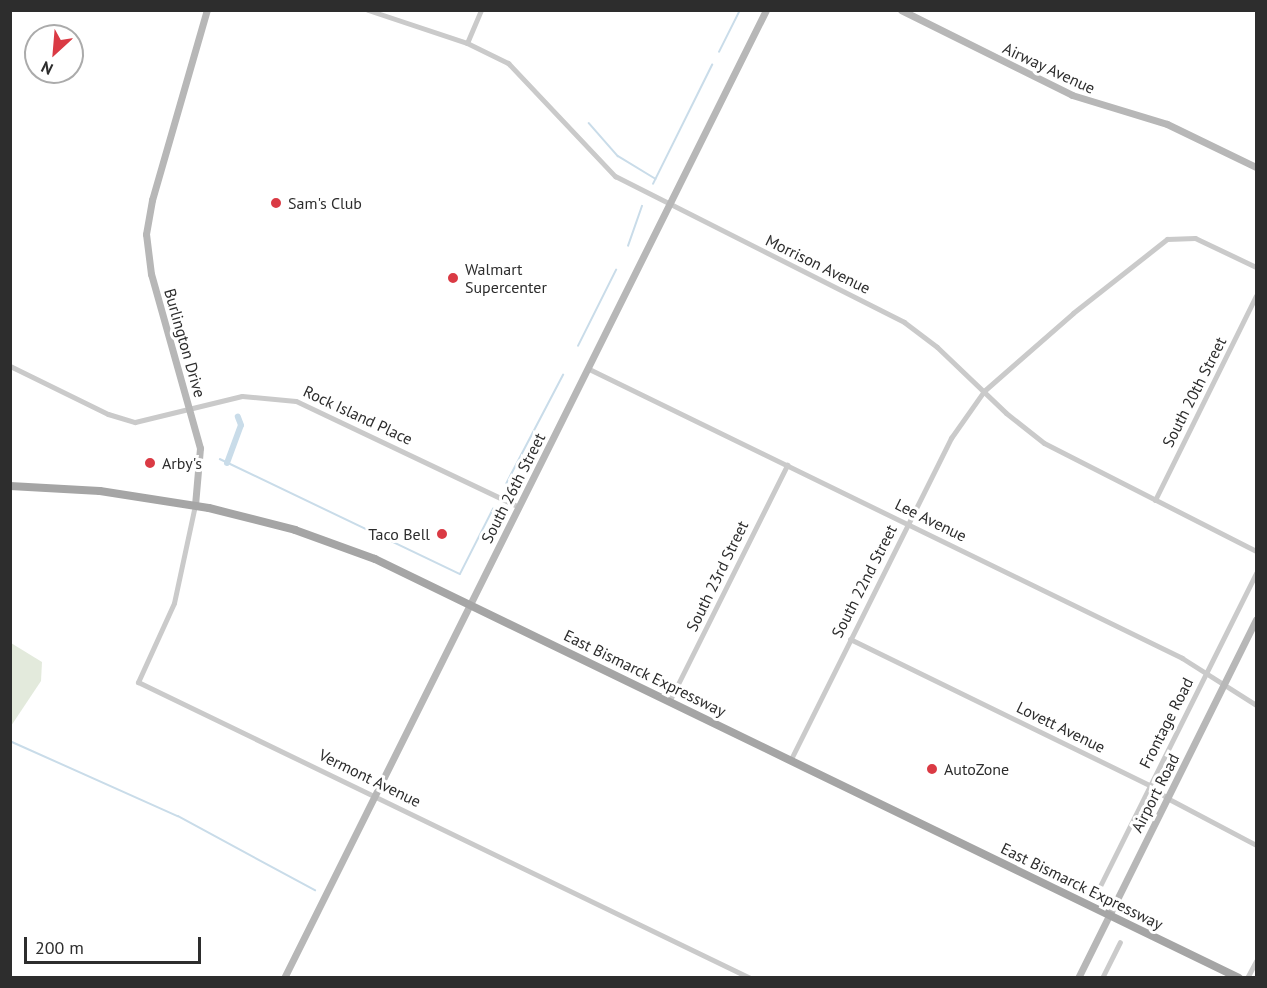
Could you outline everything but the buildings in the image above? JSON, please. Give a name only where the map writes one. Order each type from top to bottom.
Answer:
[{"type":"main road","name":"East Bismarck Expressway","points":[[10,486],[106,492],[195,505],[317,537],[471,602],[1239,978]]},
{"type":"street","name":"Burlington Drive","points":[[138,682],[171,613],[195,505],[200,454],[190,410],[151,274],[146,234],[152,200],[207,10]]},
{"type":"street","name":"Morrison Avenue","points":[[368,10],[467,43],[518,70],[611,173],[669,205],[904,322],[937,347],[1044,443],[1257,551]]},
{"type":"street","points":[[467,43],[481,10]]},
{"type":"street","name":"South 26th Street","points":[[284,978],[766,10]]},
{"type":"street","name":"Airway Avenue","points":[[901,10],[1082,100],[1167,124],[1257,167]]},
{"type":"street","name":"South 22nd Street","points":[[791,759],[957,428],[984,391],[1152,249],[1167,239],[1189,237],[1257,267]]},
{"type":"street","name":"South 20th Street","points":[[1155,500],[1257,296]]},
{"type":"street","name":"Rock Island Place","points":[[10,366],[121,419],[145,421],[242,396],[296,401],[519,507]]},
{"type":"street","name":"Lee Avenue","points":[[589,369],[1207,673],[1257,705]]},
{"type":"street","name":"South 23rd Street","points":[[670,700],[787,465]]},
{"type":"street","name":"Frontage Road","points":[[1100,886],[1257,573]]},
{"type":"street","name":"Airport Road","points":[[1078,978],[1257,620]]},
{"type":"street","name":"Lovett Avenue","points":[[850,639],[1150,785],[1167,798],[1257,845]]},
{"type":"street","name":"Vermont Avenue","points":[[138,682],[376,795],[750,978]]},
{"type":"street","points":[[1102,978],[1120,942]]},
{"type":"street","points":[[1247,978],[1257,961]]},
{"type":"shaded area","points":[[11,643],[42,662],[41,681],[11,726]]},
{"type":"waterway","points":[[719,52],[740,10]]},
{"type":"waterway","points":[[653,184],[712,65]]},
{"type":"waterway","points":[[589,123],[618,156],[656,179]]},
{"type":"waterway","points":[[628,246],[642,206]]},
{"type":"waterway","points":[[578,346],[616,270]]},
{"type":"waterway","points":[[506,484],[563,375]]},
{"type":"waterway","points":[[227,463],[241,425],[238,417]]},
{"type":"waterway","points":[[220,459],[460,574],[493,509]]},
{"type":"waterway","points":[[10,741],[178,816],[315,890]]},
{"type":"place","name":"Sam's Club","points":[[276,203]]},
{"type":"place","name":"Walmart Supercenter","points":[[453,278]]},
{"type":"place","name":"Arby's","points":[[150,463]]},
{"type":"place","name":"Taco Bell","points":[[442,534]]},
{"type":"place","name":"AutoZone","points":[[932,769]]}]
